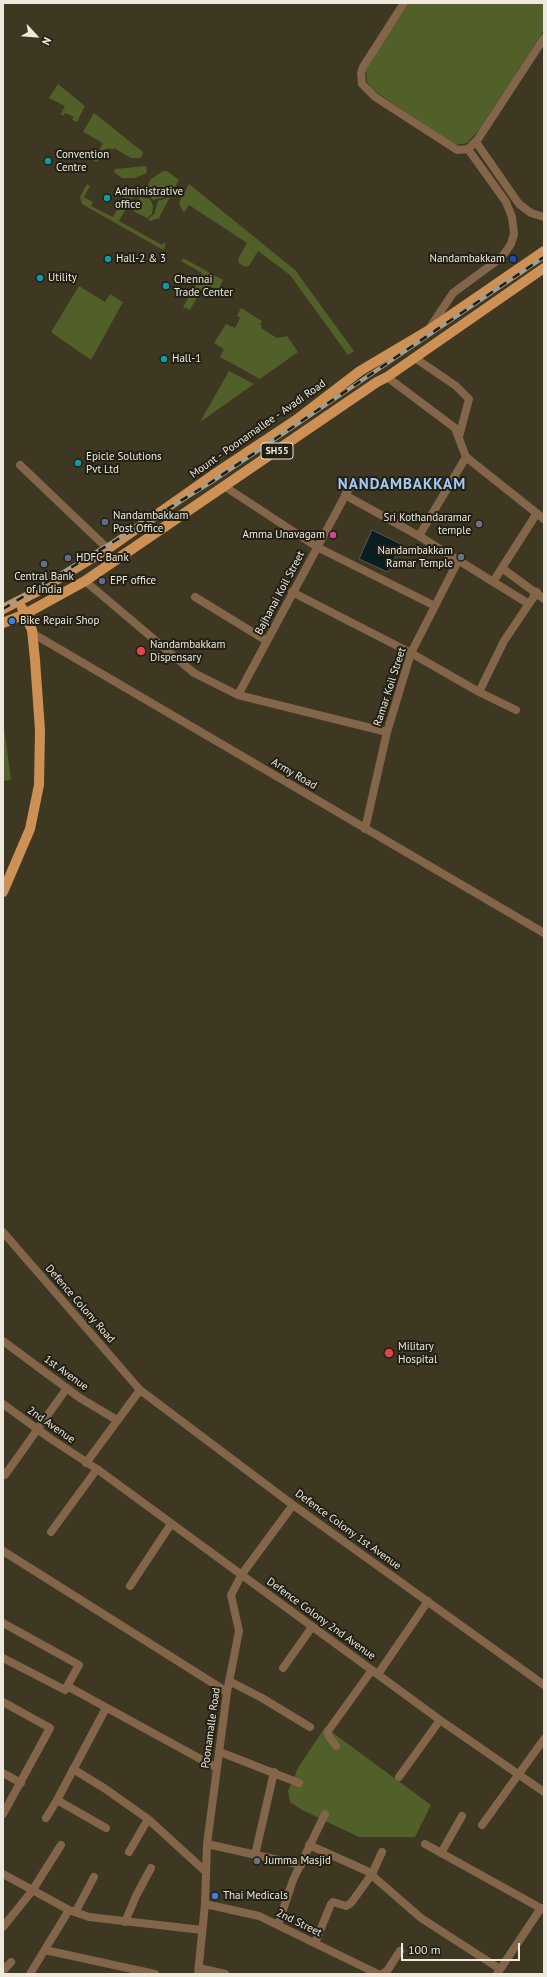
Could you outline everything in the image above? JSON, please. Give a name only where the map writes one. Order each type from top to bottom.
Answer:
[{"type":"main road","name":"Mount - Poonamallee - Avadi Road","points":[[3,609],[73,571],[108,549],[296,420],[360,372],[484,294],[544,251]]},
{"type":"main road","name":"SH55","points":[[3,623],[25,614],[85,581],[377,382],[415,358],[544,268]]},
{"type":"main road","points":[[484,294],[490,305]]},
{"type":"main road","points":[[129,534],[136,546]]},
{"type":"main road","points":[[3,892],[30,829],[39,785],[40,730],[32,633],[19,601]]},
{"type":"street","points":[[404,3],[363,67],[361,73],[362,84],[375,97],[452,148],[462,151],[468,149],[476,142],[544,38]]},
{"type":"street","points":[[476,142],[519,204],[531,213],[544,217]]},
{"type":"street","points":[[429,330],[450,295],[502,257],[511,244],[514,234],[512,217],[506,202],[468,149]]},
{"type":"street","points":[[415,358],[456,386],[469,399],[458,437]]},
{"type":"street","points":[[387,377],[455,428],[466,457],[544,519]]},
{"type":"street","points":[[419,536],[466,457]]},
{"type":"street","points":[[20,465],[108,549]]},
{"type":"street","name":"Bajhanai Koil Street","points":[[238,695],[316,547],[353,481]]},
{"type":"street","points":[[224,486],[316,547],[435,606]]},
{"type":"street","points":[[345,495],[419,536],[529,604]]},
{"type":"street","points":[[493,582],[537,512]]},
{"type":"street","name":"Ramar Koil Street","points":[[365,829],[387,732],[411,654],[458,561]]},
{"type":"street","points":[[502,568],[537,592],[544,599]]},
{"type":"street","points":[[85,581],[194,673],[238,695],[387,732]]},
{"type":"street","points":[[292,592],[411,654],[479,692],[516,710]]},
{"type":"street","points":[[479,692],[504,641],[537,592]]},
{"type":"street","points":[[195,597],[267,641]]},
{"type":"street","name":"Army Road","points":[[32,633],[544,933]]},
{"type":"street","name":"Defence Colony Road","points":[[3,1232],[140,1390]]},
{"type":"street","name":"1st Avenue","points":[[3,1341],[67,1388],[117,1420]]},
{"type":"street","points":[[4,1475],[67,1388]]},
{"type":"street","points":[[86,1463],[140,1390]]},
{"type":"street","name":"Defence Colony 1st Avenue","points":[[140,1390],[294,1505],[544,1685]]},
{"type":"street","name":"2nd Avenue","points":[[3,1404],[86,1463]]},
{"type":"street","name":"Defence Colony 2nd Avenue","points":[[86,1463],[97,1469],[242,1574],[440,1720],[544,1792]]},
{"type":"street","points":[[51,1532],[97,1469]]},
{"type":"street","name":"Poonamalle Road","points":[[198,1971],[205,1904],[207,1844],[216,1768],[220,1752],[227,1692],[239,1631],[231,1595],[242,1574],[294,1505]]},
{"type":"street","points":[[130,1586],[171,1524]]},
{"type":"street","points":[[4,1555],[227,1692]]},
{"type":"street","points":[[336,1746],[328,1735],[328,1731],[375,1672],[428,1601]]},
{"type":"street","points":[[3,1623],[78,1665],[65,1690],[3,1658]]},
{"type":"street","points":[[283,1668],[312,1627]]},
{"type":"street","points":[[229,1681],[262,1698],[310,1727]]},
{"type":"street","points":[[67,1686],[216,1768]]},
{"type":"street","points":[[3,1702],[50,1728],[3,1814]]},
{"type":"street","points":[[46,1818],[106,1708]]},
{"type":"street","points":[[399,1777],[440,1720]]},
{"type":"street","points":[[482,1825],[544,1739]]},
{"type":"street","points":[[220,1752],[299,1783]]},
{"type":"street","points":[[73,1770],[104,1788],[148,1819],[205,1871]]},
{"type":"street","points":[[255,1855],[274,1772]]},
{"type":"street","points":[[3,1773],[21,1783]]},
{"type":"street","points":[[57,1800],[106,1828]]},
{"type":"street","points":[[278,1925],[293,1880],[325,1814]]},
{"type":"street","points":[[442,1853],[462,1816]]},
{"type":"street","points":[[129,1852],[148,1819]]},
{"type":"street","points":[[207,1844],[301,1865]]},
{"type":"street","points":[[309,1845],[372,1874],[421,1918],[499,1972],[542,1909],[425,1844]]},
{"type":"street","points":[[3,1926],[32,1891],[61,1846]]},
{"type":"street","points":[[315,1943],[331,1904],[333,1902],[346,1906],[351,1903],[372,1874],[382,1852]]},
{"type":"street","points":[[125,1922],[136,1896],[151,1868]]},
{"type":"street","points":[[3,1874],[32,1891],[72,1911],[90,1917],[202,1930]]},
{"type":"street","points":[[30,1974],[94,1877]]},
{"type":"street","name":"2nd Street","points":[[205,1904],[259,1916],[378,1974]]},
{"type":"street","points":[[45,1950],[151,1974]]},
{"type":"street","points":[[382,1974],[387,1971],[400,1951]]},
{"type":"street","points":[[3,1971],[11,1962]]},
{"type":"street","points":[[198,1971],[225,1974]]},
{"type":"green space","points":[[409,3],[544,3],[544,30],[479,130],[467,143],[456,145],[450,142],[373,90],[367,82],[366,71],[368,65]]},
{"type":"green space","points":[[58,84],[85,106],[77,122],[72,120],[74,117],[65,113],[63,116],[61,114],[65,106],[49,98]]},
{"type":"green space","points":[[94,113],[143,152],[142,156],[139,158],[131,158],[114,148],[112,150],[109,148],[103,150],[97,162],[94,161],[103,143],[83,132]]},
{"type":"green space","points":[[146,166],[147,172],[145,174],[134,178],[122,178],[114,172],[115,169]]},
{"type":"green space","points":[[163,171],[167,171],[179,180],[170,196],[153,200],[150,196],[143,194],[151,179]]},
{"type":"green space","points":[[87,184],[90,186],[84,197],[93,202],[91,206],[113,217],[129,187],[133,189],[133,197],[119,221],[162,245],[163,243],[166,244],[163,250],[82,204],[80,197]]},
{"type":"green space","points":[[189,184],[295,270],[354,351],[348,355],[290,275],[258,251],[249,266],[245,267],[239,263],[238,259],[247,243],[189,205],[184,213],[179,203]]},
{"type":"green space","points":[[140,197],[150,199],[153,206],[152,214],[147,218],[133,211]]},
{"type":"green space","points":[[170,197],[159,218],[150,221],[148,219],[154,214],[158,201]]},
{"type":"green space","points":[[183,258],[223,280],[220,286],[224,289],[222,293],[210,286],[199,294],[190,310],[183,307],[202,273],[181,261]]},
{"type":"green space","points":[[79,286],[105,302],[110,294],[123,302],[91,360],[51,332]]},
{"type":"green space","points":[[241,308],[262,321],[260,325],[262,326],[261,328],[277,338],[287,336],[298,352],[260,379],[220,357],[224,349],[214,343],[226,324],[235,328],[240,318],[237,316]]},
{"type":"green space","points":[[229,371],[254,384],[200,422]]},
{"type":"green space","points":[[3,720],[11,780],[3,781]]},
{"type":"green space","points":[[325,1727],[431,1805],[415,1837],[359,1837],[302,1810],[290,1802],[288,1791],[298,1768]]},
{"type":"water","points":[[372,530],[401,544],[388,572],[359,559]]},
{"type":"railway","points":[[3,609],[210,483],[544,257]]},
{"type":"place","name":"Convention Centre","points":[[48,161]]},
{"type":"place","name":"Administrative office","points":[[107,198]]},
{"type":"place","name":"Hall-2 & 3","points":[[108,259]]},
{"type":"place","name":"Nandambakkam","points":[[513,259]]},
{"type":"place","name":"Utility","points":[[40,278]]},
{"type":"place","name":"Chennai Trade Center","points":[[166,286]]},
{"type":"place","name":"Hall-1","points":[[164,359]]},
{"type":"place","name":"Epicle Solutions Pvt Ltd","points":[[78,463]]},
{"type":"place","name":"Nandambakkam Post Office","points":[[105,522]]},
{"type":"place","name":"Sri Kothandaramar temple","points":[[479,524]]},
{"type":"place","name":"Amma Unavagam","points":[[333,535]]},
{"type":"place","name":"Nandambakkam Ramar Temple","points":[[461,557]]},
{"type":"place","name":"HDFC Bank","points":[[68,558]]},
{"type":"place","name":"Central Bank of India","points":[[44,564]]},
{"type":"place","name":"EPF office","points":[[102,581]]},
{"type":"place","name":"Bike Repair Shop","points":[[12,621]]},
{"type":"place","name":"Nandambakkam Dispensary","points":[[141,651]]},
{"type":"place","name":"Military Hospital","points":[[389,1353]]},
{"type":"place","name":"Jumma Masjid","points":[[257,1861]]},
{"type":"place","name":"Thai Medicals","points":[[215,1896]]},
{"type":"district","name":"NANDAMBAKKAM","points":[[402,485]]}]
